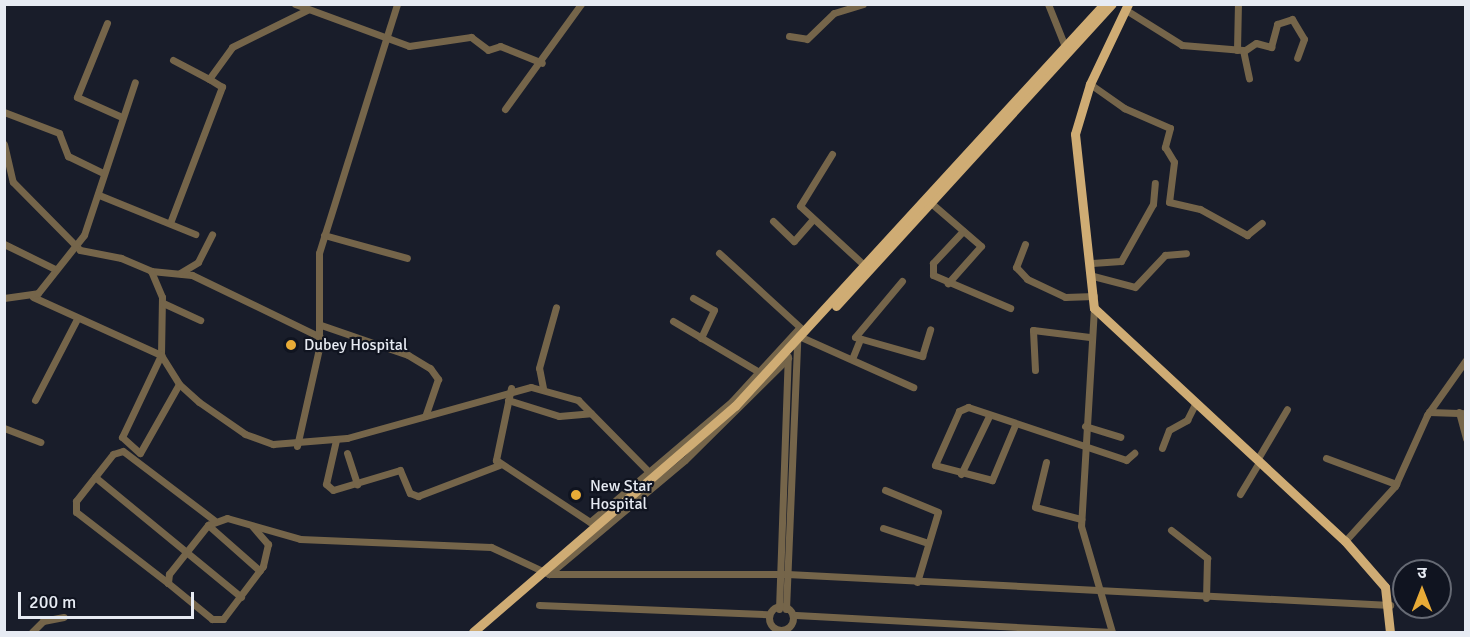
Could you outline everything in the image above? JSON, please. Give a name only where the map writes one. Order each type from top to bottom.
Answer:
[{"type":"main road","points":[[473,633],[735,406],[788,354],[801,334],[931,203],[1067,50],[1104,4]]},
{"type":"main road","points":[[819,317],[864,265],[1112,4]]},
{"type":"main road","points":[[1127,7],[1090,84],[1074,144],[1094,276],[1094,308],[1345,541],[1385,586],[1390,605],[1390,633]]},
{"type":"street","points":[[295,4],[385,39],[418,47],[471,37],[488,50],[501,46],[542,63]]},
{"type":"street","points":[[297,446],[320,337],[317,263],[397,4]]},
{"type":"street","points":[[506,109],[542,63],[581,4]]},
{"type":"street","points":[[789,36],[804,41],[834,13],[863,4]]},
{"type":"street","points":[[1048,4],[1067,50]]},
{"type":"street","points":[[1238,4],[1241,50],[1249,78]]},
{"type":"street","points":[[1127,7],[1182,45],[1241,50],[1256,43],[1271,47],[1277,24],[1292,19],[1304,39],[1297,58]]},
{"type":"street","points":[[209,79],[232,47],[307,10]]},
{"type":"street","points":[[107,23],[77,97],[122,117]]},
{"type":"street","points":[[170,224],[222,87],[173,60]]},
{"type":"street","points":[[33,297],[75,247],[99,195],[101,172],[135,82]]},
{"type":"street","points":[[1090,84],[1124,108],[1170,128],[1165,147],[1174,162],[1169,202],[1200,209],[1247,235],[1262,223]]},
{"type":"street","points":[[4,112],[59,133],[68,156],[101,172]]},
{"type":"street","points":[[4,144],[7,169],[18,189],[75,247],[151,271],[180,273],[320,337]]},
{"type":"street","points":[[832,154],[800,200],[813,219],[864,265]]},
{"type":"street","points":[[1092,263],[1121,261],[1153,204],[1155,183]]},
{"type":"street","points":[[99,195],[195,234]]},
{"type":"street","points":[[931,203],[981,246],[948,283]]},
{"type":"street","points":[[773,221],[794,241],[813,219]]},
{"type":"street","points":[[963,231],[931,265],[933,275],[1010,308]]},
{"type":"street","points":[[180,273],[198,262],[212,234]]},
{"type":"street","points":[[324,235],[407,258]]},
{"type":"street","points":[[4,244],[55,269]]},
{"type":"street","points":[[1025,244],[1016,269],[1027,279],[1063,296],[1094,297]]},
{"type":"street","points":[[718,253],[801,334],[913,387]]},
{"type":"street","points":[[1094,276],[1135,287],[1165,255],[1186,253]]},
{"type":"street","points":[[151,271],[163,303],[160,355],[122,437],[140,453],[179,384]]},
{"type":"street","points":[[902,281],[855,337],[922,356],[930,329]]},
{"type":"street","points":[[4,298],[33,297],[160,355],[179,384],[245,434],[297,446],[336,440],[425,416],[511,388],[543,388],[572,396],[649,472]]},
{"type":"street","points":[[693,298],[714,310],[701,338]]},
{"type":"street","points":[[163,303],[200,320]]},
{"type":"street","points":[[543,388],[539,368],[556,307]]},
{"type":"street","points":[[539,605],[767,614],[783,609],[796,615],[1112,632],[1081,519],[1090,337],[1094,308]]},
{"type":"street","points":[[35,400],[77,319]]},
{"type":"street","points":[[673,321],[759,372]]},
{"type":"street","points":[[321,325],[408,355],[430,368],[438,379],[425,416]]},
{"type":"street","points":[[1035,370],[1033,330],[1090,337]]},
{"type":"street","points":[[511,388],[495,453],[499,465],[590,522],[649,472],[801,334]]},
{"type":"street","points":[[783,574],[801,334]]},
{"type":"street","points":[[852,359],[860,339]]},
{"type":"street","points":[[549,574],[685,460],[788,354]]},
{"type":"street","points":[[783,609],[788,354]]},
{"type":"street","points":[[1345,541],[1396,484],[1429,412],[1466,360]]},
{"type":"street","points":[[508,400],[559,416],[591,413]]},
{"type":"street","points":[[1162,448],[1169,430],[1187,420],[1195,404]]},
{"type":"street","points":[[1015,425],[992,480],[961,474],[935,465],[959,411],[968,407],[1015,425],[1126,460],[1134,453]]},
{"type":"street","points":[[1240,494],[1287,409]]},
{"type":"street","points":[[1429,412],[1462,412],[1466,439]]},
{"type":"street","points":[[961,474],[989,416]]},
{"type":"street","points":[[1085,426],[1120,437]]},
{"type":"street","points":[[4,428],[40,442]]},
{"type":"street","points":[[336,440],[327,488],[357,484],[399,470],[410,494],[418,496],[499,465]]},
{"type":"street","points":[[254,527],[268,544],[260,571],[241,597],[218,620],[76,512],[76,501],[113,454],[123,451],[211,523],[260,571]]},
{"type":"street","points":[[347,453],[357,484]]},
{"type":"street","points":[[1326,458],[1396,484]]},
{"type":"street","points":[[1046,462],[1035,507],[1081,519]]},
{"type":"street","points":[[95,477],[188,550],[241,597]]},
{"type":"street","points":[[885,489],[938,510],[917,582]]},
{"type":"street","points":[[168,583],[188,550],[211,523],[227,518],[300,539],[492,547],[549,574],[783,574],[1102,594],[1390,605]]},
{"type":"street","points":[[883,528],[928,543]]},
{"type":"street","points":[[1171,530],[1207,558],[1206,598]]},
{"type":"street","points":[[767,614],[767,622],[775,626],[789,626],[796,615]]},
{"type":"street","points":[[32,633],[43,621],[64,617]]},
{"type":"place","name":"Dubey Hospital","points":[[291,345]]},
{"type":"place","name":"New Star Hospital","points":[[576,495]]}]
